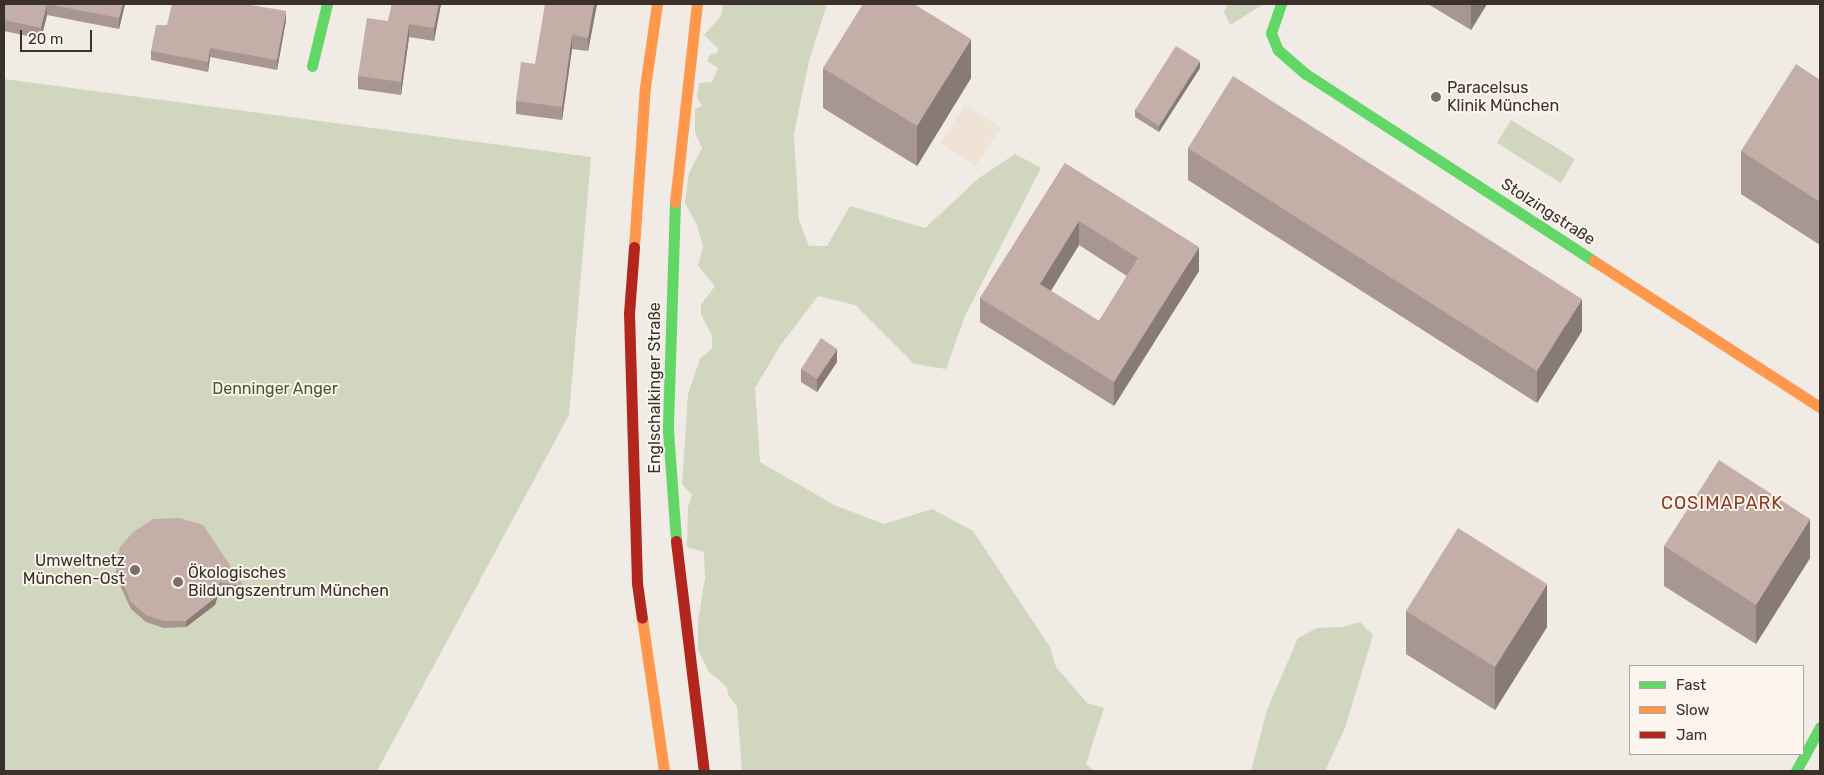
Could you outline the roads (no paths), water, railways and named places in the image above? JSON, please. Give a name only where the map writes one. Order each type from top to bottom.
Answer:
[{"type":"main road","points":[[312,66],[327,4]]},
{"type":"main road","name":"Englschalkinger Straße","points":[[657,4],[645,87],[629,322],[637,583],[664,771]]},
{"type":"main road","name":"Englschalkinger Straße","points":[[697,4],[676,180],[668,430],[679,575],[704,771]]},
{"type":"main road","name":"Stolzingstraße","points":[[1282,4],[1276,13],[1271,33],[1278,50],[1306,74],[1820,407]]},
{"type":"main road","points":[[1796,771],[1820,727]]},
{"type":"place","name":"Paracelsus Klinik München","points":[[1436,97]]},
{"type":"place","name":"Umweltnetz München-Ost","points":[[135,570]]},
{"type":"place","name":"Ökologisches Bildungszentrum München","points":[[178,582]]},
{"type":"district","name":"COSIMAPARK","points":[[1722,503]]},
{"type":"park label","name":"Denninger Anger","points":[[275,389]]}]
